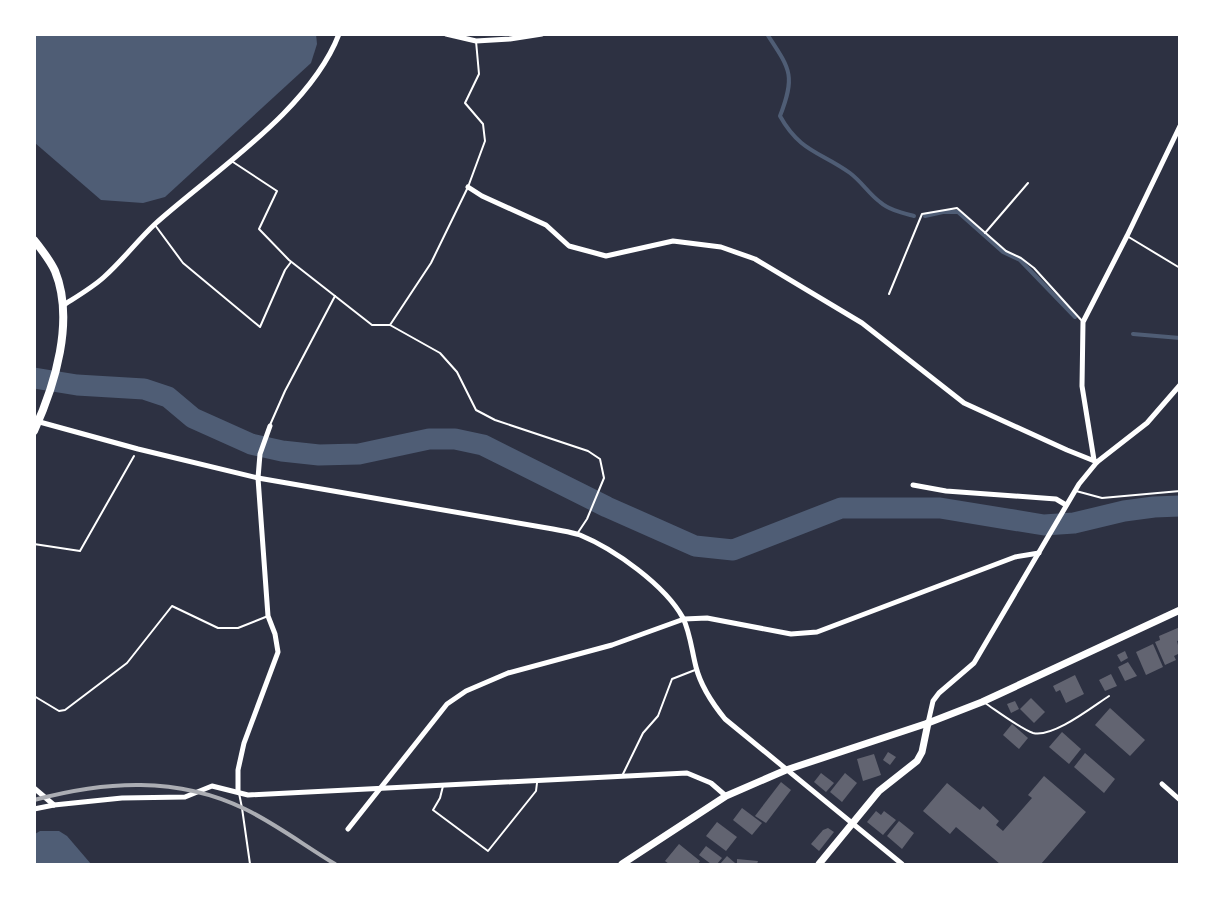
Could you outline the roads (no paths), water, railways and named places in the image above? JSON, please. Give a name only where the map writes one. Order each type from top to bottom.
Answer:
[{"type":"main road","points":[[34,240],[55,271],[62,306],[59,355],[48,399],[34,431]]},
{"type":"street","points":[[62,306],[102,279],[155,225],[231,161],[297,99],[332,52],[339,34]]},
{"type":"street","points":[[446,34],[476,41],[542,34]]},
{"type":"street","points":[[1096,461],[1082,386],[1083,322],[1179,126]]},
{"type":"street","points":[[468,187],[482,196],[546,225],[569,246],[606,256],[673,241],[721,247],[755,259],[862,323],[964,403],[1066,450],[1096,461]]},
{"type":"street","points":[[819,864],[879,791],[917,761],[922,752],[933,701],[974,663],[1065,506],[1096,461],[1147,423],[1179,385]]},
{"type":"street","points":[[37,421],[138,449],[258,478],[577,534],[598,544],[634,568],[669,598],[684,619],[697,670],[712,702],[725,719],[902,864]]},
{"type":"street","points":[[238,792],[238,770],[244,743],[278,652],[275,634],[268,616],[258,478],[260,454],[270,426]]},
{"type":"street","points":[[913,485],[946,491],[1056,499],[1065,506]]},
{"type":"street","points":[[348,829],[447,704],[466,691],[508,673],[612,645],[684,619],[707,618],[791,634],[817,632],[1015,557],[1039,553]]},
{"type":"street","points":[[622,864],[726,796],[786,770],[928,723],[982,702],[1179,610]]},
{"type":"street","points":[[34,809],[122,798],[185,797],[212,786],[248,795],[687,773],[711,783],[726,796]]},
{"type":"street","points":[[1162,784],[1179,800]]},
{"type":"street","points":[[34,788],[54,805]]},
{"type":"lane","points":[[390,325],[431,263],[468,187],[485,141],[483,124],[465,104],[479,74],[476,41]]},
{"type":"lane","points":[[231,161],[278,191],[259,229],[291,262],[372,324],[390,325],[440,353],[457,372],[476,410],[495,420],[588,451],[600,459],[604,478],[587,519],[577,534]]},
{"type":"lane","points":[[985,233],[1028,183]]},
{"type":"lane","points":[[889,294],[922,214],[957,208],[1006,251],[1021,258],[1034,268],[1083,322]]},
{"type":"lane","points":[[155,225],[183,263],[260,327],[285,270],[291,262]]},
{"type":"lane","points":[[1127,236],[1179,267]]},
{"type":"lane","points":[[270,426],[285,391],[335,296]]},
{"type":"lane","points":[[1075,490],[1102,498],[1179,491]]},
{"type":"lane","points":[[34,696],[59,711],[65,710],[127,663],[172,606],[218,628],[238,628],[268,616]]},
{"type":"lane","points":[[622,776],[643,733],[658,716],[672,679],[697,670]]},
{"type":"lane","points":[[982,702],[1034,733],[1062,726],[1109,696]]},
{"type":"lane","points":[[442,786],[440,798],[433,810],[488,851],[536,791],[537,781]]},
{"type":"lane","points":[[238,792],[243,808],[250,864]]},
{"type":"water","points":[[35,34],[316,34],[317,44],[311,63],[165,197],[143,203],[101,200],[35,143]]},
{"type":"water","points":[[40,831],[59,831],[67,836],[91,864],[35,864],[35,834]]},
{"type":"waterway","points":[[767,34],[781,56],[788,73],[788,91],[780,116],[795,137],[850,173],[884,205],[914,216]]},
{"type":"waterway","points":[[925,216],[943,212],[958,212],[1003,252],[1020,260],[1075,317]]},
{"type":"waterway","points":[[1133,334],[1180,338]]},
{"type":"waterway","points":[[34,378],[77,385],[144,389],[168,397],[193,418],[251,444],[282,451],[319,455],[359,454],[429,439],[455,439],[483,445],[607,507],[695,546],[733,550],[841,508],[940,508],[1044,525],[1074,523],[1124,511],[1180,506]]},
{"type":"railway","points":[[34,800],[114,786],[141,785],[193,791],[219,798],[257,815],[335,864]]}]
